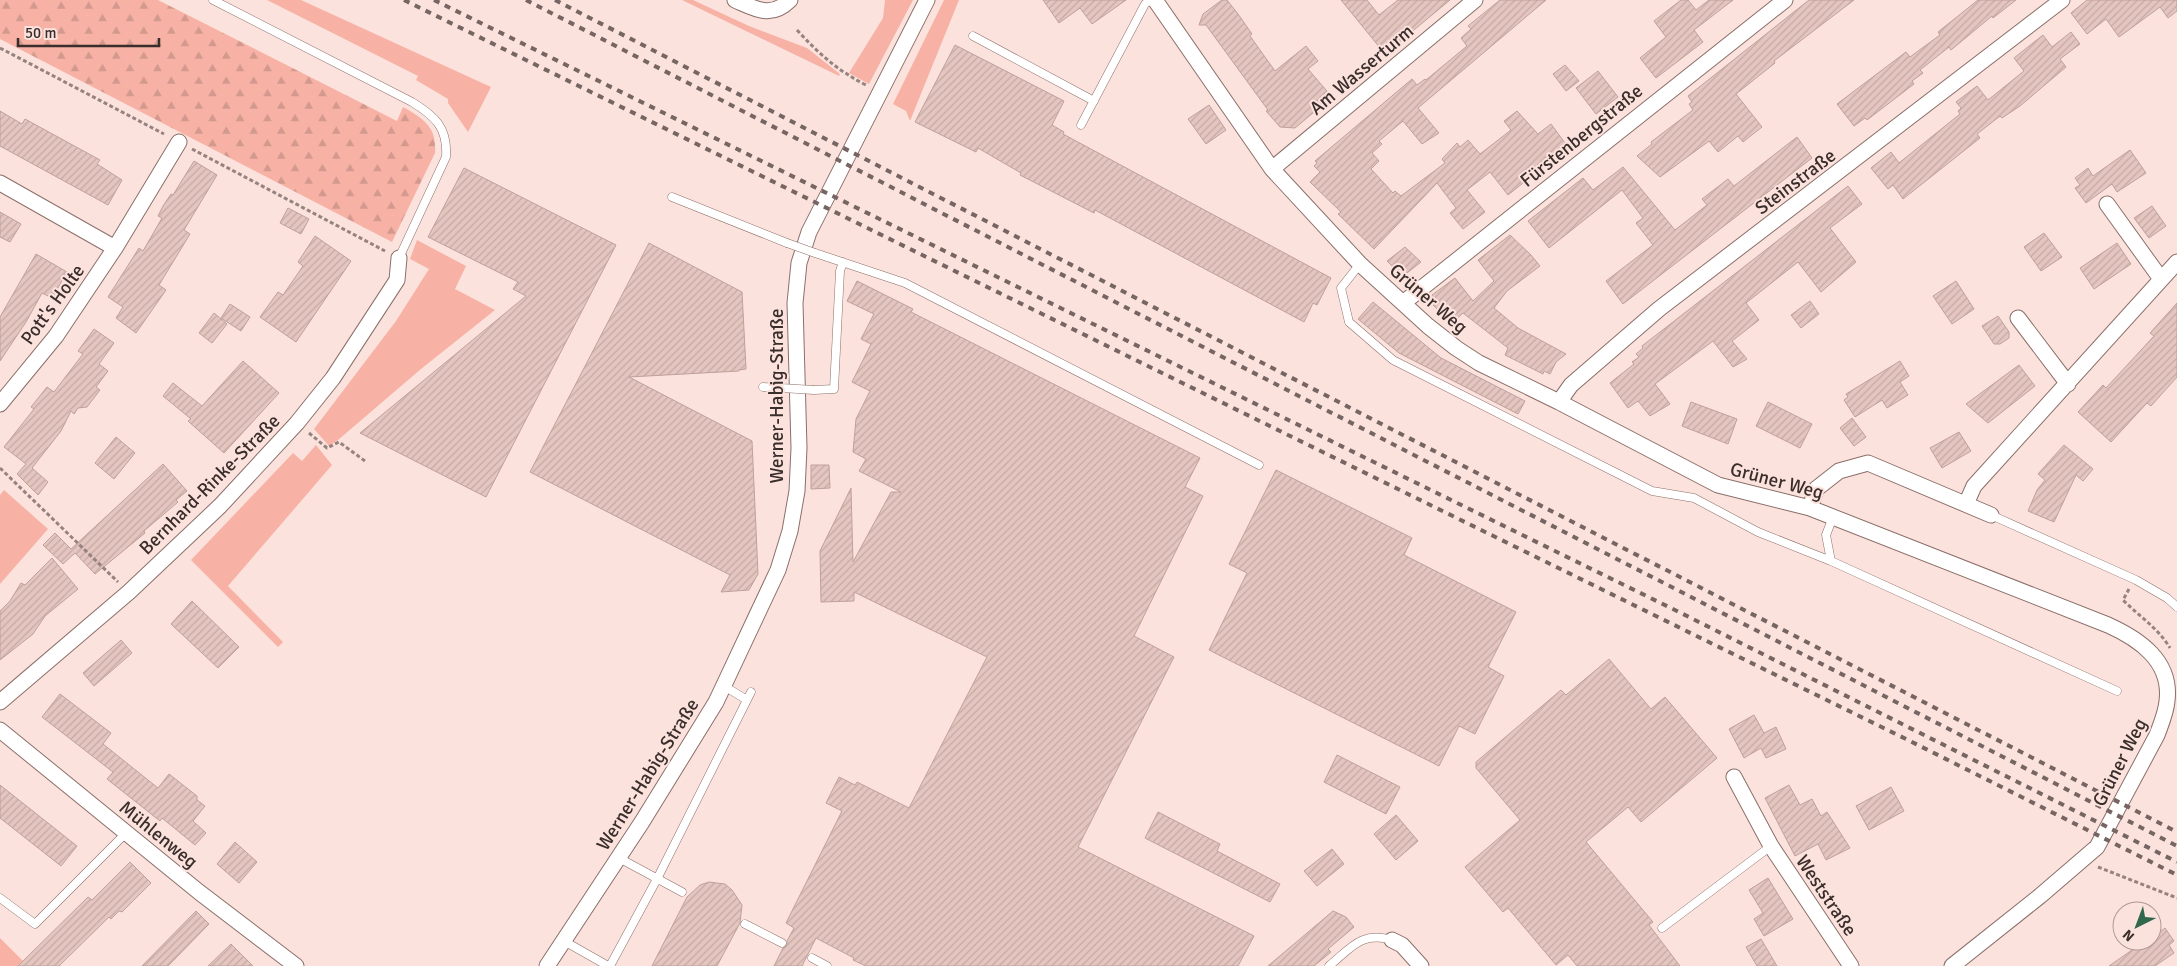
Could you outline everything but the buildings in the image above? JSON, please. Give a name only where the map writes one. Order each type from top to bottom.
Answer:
[{"type":"street","points":[[735,0],[762,12],[786,4]]},
{"type":"street","name":"Werner-Habig-Straße","points":[[547,966],[619,858],[716,702],[778,570],[790,531],[797,491],[799,448],[795,303],[799,263],[809,232],[927,0]]},
{"type":"street","name":"Grüner Weg","points":[[1155,0],[1272,169],[1360,264],[1456,348],[1479,363],[1559,402],[1718,486],[1810,508],[2131,636],[2152,654],[2159,665],[2167,687],[2167,702],[2157,735],[2097,847],[2040,896],[1952,966]]},
{"type":"street","name":"Am Wasserturm","points":[[1272,169],[1475,0]]},
{"type":"street","name":"Fürstenbergstraße","points":[[1403,303],[1784,0]]},
{"type":"street","name":"Steinstraße","points":[[1559,402],[1571,385],[1659,309],[2062,0]]},
{"type":"street","name":"Pott's Holte","points":[[0,404],[56,336],[115,248],[179,142]]},
{"type":"street","points":[[0,183],[115,248]]},
{"type":"street","points":[[2107,204],[2161,279]]},
{"type":"street","name":"Bernhard-Rinke-Straße","points":[[0,702],[129,592],[220,506],[297,423],[333,378],[397,280],[399,258]]},
{"type":"street","points":[[1966,504],[1974,486],[2177,262]]},
{"type":"street","points":[[2018,318],[2068,384]]},
{"type":"street","points":[[1810,508],[1816,489],[1839,471],[1868,463],[1990,515]]},
{"type":"street","name":"Mühlenweg","points":[[0,730],[198,892],[296,966]]},
{"type":"street","name":"Weststraße","points":[[1734,777],[1771,846],[1851,966]]},
{"type":"street","points":[[1392,940],[1402,945],[1421,966]]},
{"type":"lane","points":[[213,0],[412,102],[430,114],[440,126],[446,140],[446,157],[399,258]]},
{"type":"lane","points":[[1081,125],[1145,4],[1151,0]]},
{"type":"lane","points":[[973,36],[1094,101]]},
{"type":"lane","points":[[672,196],[787,243],[905,283],[1259,465]]},
{"type":"lane","points":[[763,387],[814,390],[834,389],[840,271],[843,262]]},
{"type":"lane","points":[[1360,264],[1341,288],[1349,322],[1393,360],[1652,491],[1694,498],[1758,532],[1831,561],[2117,691]]},
{"type":"lane","points":[[1990,515],[2136,580],[2167,598],[2177,608]]},
{"type":"lane","points":[[1831,561],[1826,535],[1833,517]]},
{"type":"lane","points":[[564,941],[609,966],[657,879],[749,696],[724,686]]},
{"type":"lane","points":[[0,898],[35,924],[126,832]]},
{"type":"lane","name":"Weststraße","points":[[1662,928],[1771,846]]},
{"type":"lane","points":[[619,858],[682,892]]},
{"type":"lane","points":[[745,924],[782,943]]},
{"type":"lane","points":[[1329,966],[1361,940],[1372,936],[1392,940]]},
{"type":"lane","points":[[812,958],[827,966]]},
{"type":"path","points":[[797,30],[818,53],[845,74],[869,87]]},
{"type":"path","points":[[0,48],[399,258]]},
{"type":"path","points":[[297,423],[327,448],[339,442],[365,461]]},
{"type":"path","points":[[0,468],[129,592]]},
{"type":"path","points":[[2127,592],[2123,600],[2153,625],[2163,636],[2172,652]]},
{"type":"path","points":[[2100,868],[2177,898]]},
{"type":"green space","points":[[0,0],[158,0],[397,121],[403,107],[428,125],[434,137],[435,153],[392,242],[0,39]]},
{"type":"green space","points":[[267,0],[301,0],[491,87],[468,132],[448,103],[448,99],[416,80],[418,76]]},
{"type":"green space","points":[[682,0],[693,0],[749,26],[807,48],[840,74],[839,76]]},
{"type":"green space","points":[[885,0],[913,0],[869,84],[849,73],[883,18]]},
{"type":"green space","points":[[944,0],[959,0],[910,121],[906,111],[893,104]]},
{"type":"green space","points":[[417,240],[466,266],[455,289],[495,310],[329,446],[314,429],[396,321],[429,269],[410,259]]},
{"type":"green space","points":[[316,445],[332,465],[228,586],[283,642],[278,647],[191,560],[293,453],[302,461]]},
{"type":"green space","points":[[4,490],[48,529],[0,584],[0,495]]},
{"type":"green space","points":[[0,938],[28,966],[0,966]]},
{"type":"railway","points":[[404,0],[1910,741],[2177,875]]},
{"type":"railway","points":[[434,0],[1681,613],[2177,862]]},
{"type":"railway","points":[[526,0],[2177,846]]},
{"type":"railway","points":[[555,0],[2177,832]]}]
